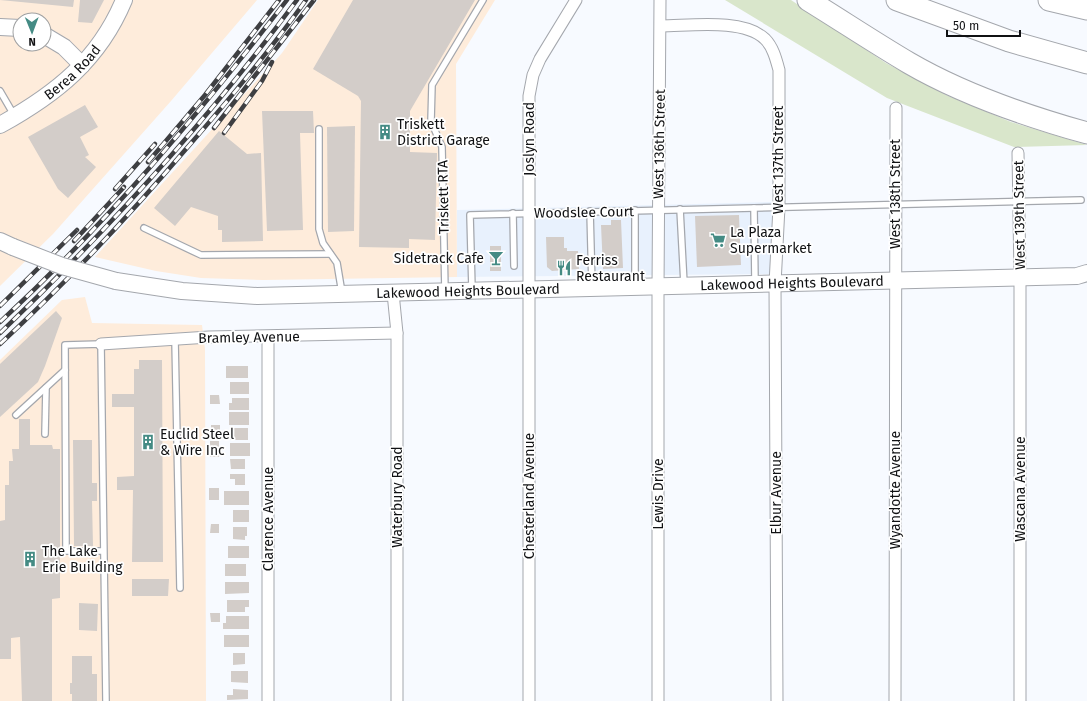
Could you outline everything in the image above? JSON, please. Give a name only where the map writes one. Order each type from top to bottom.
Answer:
[{"type":"highway","points":[[808,0],[910,63],[974,95],[1041,120],[1087,133]]},
{"type":"highway","points":[[897,0],[1009,41],[1087,63]]},
{"type":"highway","points":[[1050,0],[1087,9]]},
{"type":"main road","name":"Berea Road","points":[[0,125],[52,93],[82,65],[107,35],[124,0]]},
{"type":"main road","points":[[0,27],[12,28]]},
{"type":"main road","points":[[52,40],[64,47],[82,65]]},
{"type":"main road","name":"Lakewood Heights Boulevard","points":[[6,244],[62,266],[116,281],[182,292],[221,295],[658,288],[894,279],[1077,276],[1087,273]]},
{"type":"street","name":"Joslyn Road","points":[[529,290],[529,96],[533,75],[576,0]]},
{"type":"street","name":"West 136th Street","points":[[658,288],[660,0]]},
{"type":"street","name":"West 137th Street","points":[[661,26],[732,26],[750,30],[765,39],[774,54],[779,70],[779,207],[775,284]]},
{"type":"street","name":"West 138th Street","points":[[894,279],[896,108]]},
{"type":"street","name":"West 139th Street","points":[[1018,153],[1020,277]]},
{"type":"street","name":"Wascana Avenue","points":[[1020,277],[1020,701]]},
{"type":"street","name":"Wyandotte Avenue","points":[[894,279],[895,701]]},
{"type":"street","name":"Elbur Avenue","points":[[775,284],[777,701]]},
{"type":"street","name":"Lewis Drive","points":[[658,288],[658,701]]},
{"type":"street","name":"Chesterland Avenue","points":[[529,290],[529,701]]},
{"type":"street","name":"Waterbury Road","points":[[393,293],[397,333],[397,701]]},
{"type":"street","name":"Bramley Avenue","points":[[101,344],[175,340],[397,333]]},
{"type":"street","name":"Clarence Avenue","points":[[268,337],[268,701]]},
{"type":"lane","name":"Triskett RTA","points":[[446,292],[442,147],[431,121],[430,97],[432,86],[483,0]]},
{"type":"lane","points":[[0,92],[15,117]]},
{"type":"lane","points":[[319,129],[319,229],[323,243],[337,263],[343,294]]},
{"type":"lane","name":"Woodslee Court","points":[[472,291],[470,215],[1081,200]]},
{"type":"lane","points":[[754,208],[755,285]]},
{"type":"lane","points":[[680,209],[684,287]]},
{"type":"lane","points":[[635,210],[635,288]]},
{"type":"lane","points":[[590,211],[592,288]]},
{"type":"lane","points":[[513,213],[514,266]]},
{"type":"lane","points":[[144,228],[201,255],[330,254]]},
{"type":"lane","points":[[175,340],[180,588]]},
{"type":"lane","points":[[103,551],[66,551],[65,345],[101,344],[106,701]]},
{"type":"lane","points":[[16,415],[65,370]]},
{"type":"lane","points":[[45,434],[46,388]]},
{"type":"shaded area","points":[[0,0],[257,0],[171,101],[53,234],[0,286]]},
{"type":"shaded area","points":[[318,0],[495,0],[456,64],[457,277],[263,280],[201,278],[156,271],[95,257],[282,53]]},
{"type":"shaded area","points":[[773,202],[772,274],[457,277],[457,210]]},
{"type":"shaded area","points":[[85,297],[92,323],[202,325],[205,349],[206,701],[0,701],[0,360],[62,300]]},
{"type":"green space","points":[[725,0],[791,0],[886,63],[946,95],[1011,122],[1087,145],[1014,147],[887,98]]},
{"type":"building","points":[[0,0],[74,0],[73,7]]},
{"type":"building","points":[[80,0],[104,0],[92,23],[78,22]]},
{"type":"building","name":"Triskett District Garage","points":[[353,0],[475,0],[410,111],[410,152],[437,153],[435,240],[409,239],[409,248],[359,247],[361,101],[358,96],[313,69]]},
{"type":"building","points":[[85,105],[98,127],[80,137],[89,155],[85,157],[96,167],[68,198],[58,189],[28,137]]},
{"type":"building","points":[[262,111],[313,111],[314,133],[300,133],[303,230],[267,231]]},
{"type":"building","points":[[355,126],[354,231],[328,232],[327,127]]},
{"type":"building","points":[[219,131],[247,154],[261,153],[263,241],[222,242],[222,230],[218,230],[218,216],[191,207],[175,226],[154,208]]},
{"type":"building","name":"La Plaza Supermarket","points":[[739,215],[741,265],[697,267],[695,216]]},
{"type":"building","points":[[611,220],[621,220],[623,268],[603,269],[601,225],[611,225]]},
{"type":"building","points":[[546,237],[564,237],[564,248],[567,248],[567,251],[578,251],[579,269],[552,271],[547,267]]},
{"type":"building","name":"Sidetrack Cafe","points":[[490,246],[501,246],[501,271],[490,271]]},
{"type":"building","points":[[56,311],[62,318],[38,382],[0,417],[0,364]]},
{"type":"building","name":"Euclid Steel & Wire Inc","points":[[139,360],[162,360],[163,562],[132,562],[133,490],[117,490],[117,477],[134,476],[134,407],[112,407],[112,394],[134,394],[134,369],[139,369]]},
{"type":"building","points":[[226,366],[248,366],[248,378],[226,378]]},
{"type":"building","points":[[230,382],[249,382],[249,394],[230,394]]},
{"type":"building","points":[[210,395],[219,395],[220,404],[210,404]]},
{"type":"building","points":[[232,398],[249,398],[249,410],[229,410],[229,403],[232,403]]},
{"type":"building","points":[[229,412],[249,412],[249,425],[229,425]]},
{"type":"building","name":"The Lake Erie Building","points":[[19,419],[30,419],[30,445],[52,445],[53,449],[60,449],[60,598],[52,599],[52,701],[22,701],[20,637],[11,638],[11,659],[0,659],[0,521],[5,520],[5,485],[9,485],[9,461],[13,461],[12,449],[19,449]]},
{"type":"building","points":[[211,425],[220,425],[220,435],[211,435]]},
{"type":"building","points":[[230,428],[248,428],[248,440],[230,440]]},
{"type":"building","points":[[73,440],[92,440],[92,483],[97,483],[97,501],[92,501],[93,546],[74,546]]},
{"type":"building","points":[[210,441],[219,441],[219,457],[210,457]]},
{"type":"building","points":[[230,443],[250,443],[250,456],[230,456]]},
{"type":"building","points":[[230,459],[245,459],[245,469],[231,469]]},
{"type":"building","points":[[230,474],[245,474],[245,485],[235,485],[235,479],[230,479]]},
{"type":"building","points":[[209,488],[219,488],[219,500],[209,500]]},
{"type":"building","points":[[224,491],[249,491],[249,505],[224,505]]},
{"type":"building","points":[[233,510],[249,510],[249,522],[233,522]]},
{"type":"building","points":[[211,524],[219,524],[219,533],[210,533]]},
{"type":"building","points":[[233,527],[247,527],[247,536],[245,536],[245,540],[233,539]]},
{"type":"building","points":[[228,546],[249,546],[249,558],[228,558]]},
{"type":"building","points":[[225,564],[246,564],[246,576],[225,576]]},
{"type":"building","points":[[132,579],[169,579],[168,596],[132,596]]},
{"type":"building","points":[[225,582],[249,582],[249,593],[225,594]]},
{"type":"building","points":[[227,600],[249,600],[249,607],[245,607],[245,612],[227,612]]},
{"type":"building","points":[[79,603],[98,604],[97,631],[79,630]]},
{"type":"building","points":[[210,613],[220,613],[220,622],[211,622]]},
{"type":"building","points":[[226,616],[249,616],[249,629],[223,629],[223,623],[226,623]]},
{"type":"building","points":[[224,635],[249,635],[249,647],[224,647]]},
{"type":"building","points":[[233,653],[245,653],[245,664],[233,665]]},
{"type":"building","points":[[72,656],[92,656],[92,674],[97,674],[97,701],[72,701],[72,694],[70,694],[70,683],[72,683]]},
{"type":"building","points":[[231,671],[248,671],[248,683],[231,682]]},
{"type":"building","points":[[233,689],[248,690],[248,699],[227,700],[227,695],[233,695]]},
{"type":"railway","points":[[148,162],[205,95],[279,0]]},
{"type":"railway","points":[[0,322],[77,246],[150,167],[220,85],[287,0]]},
{"type":"railway","points":[[0,333],[40,294],[156,173],[228,88],[297,0]]},
{"type":"railway","points":[[0,344],[73,273],[142,200],[248,76],[306,0]]},
{"type":"railway","points":[[214,128],[314,0]]},
{"type":"railway","points":[[224,133],[262,81],[272,62]]},
{"type":"railway","points":[[115,189],[155,144]]},
{"type":"railway","points":[[74,241],[124,187]]},
{"type":"railway","points":[[0,306],[77,230]]},
{"type":"place","name":"Triskett District Garage","points":[[385,132]]},
{"type":"place","name":"La Plaza Supermarket","points":[[718,240]]},
{"type":"place","name":"Sidetrack Cafe","points":[[496,258]]},
{"type":"place","name":"Ferriss Restaurant","points":[[564,268]]},
{"type":"place","name":"Euclid Steel & Wire Inc","points":[[148,442]]},
{"type":"place","name":"The Lake Erie Building","points":[[30,559]]}]
